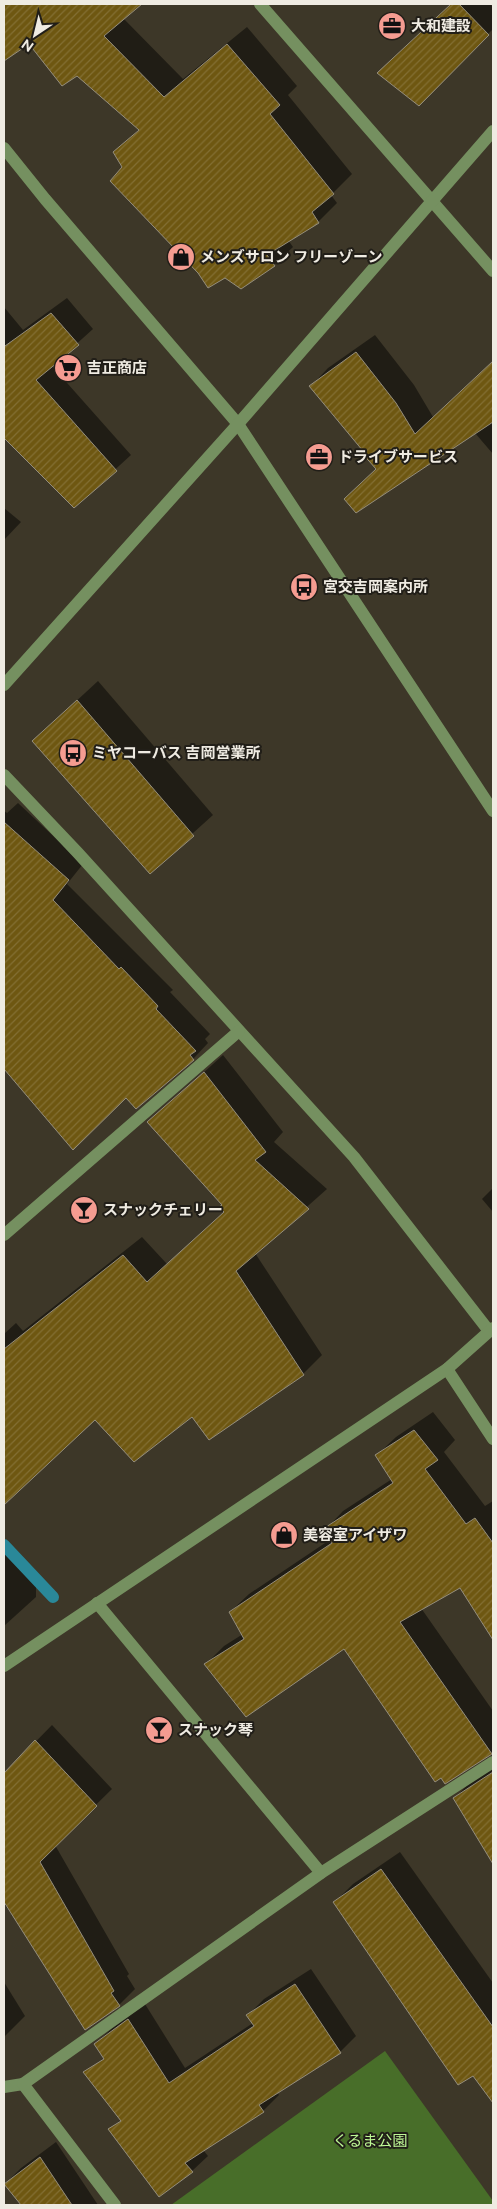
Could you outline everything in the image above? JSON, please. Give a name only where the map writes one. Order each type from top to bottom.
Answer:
[{"type":"street","points":[[260,4],[493,271]]},
{"type":"street","points":[[4,685],[238,424],[493,131]]},
{"type":"street","points":[[4,148],[45,199],[238,424],[493,811]]},
{"type":"street","points":[[4,775],[78,853],[354,1158],[491,1330],[448,1369],[4,1666]]},
{"type":"street","points":[[4,1235],[239,1031]]},
{"type":"street","points":[[448,1369],[493,1439]]},
{"type":"street","points":[[97,1603],[322,1873]]},
{"type":"street","points":[[4,2087],[24,2084],[322,1873],[493,1762]]},
{"type":"street","points":[[24,2084],[115,2205]]},
{"type":"green space","name":"くるま公園","points":[[385,2051],[493,2201],[493,2205],[171,2205]]},
{"type":"building","points":[[4,4],[142,4],[104,36],[164,97],[227,44],[280,105],[270,114],[334,194],[312,212],[319,223],[267,255],[275,266],[241,289],[225,278],[208,288],[198,273],[110,181],[122,167],[113,152],[139,130],[77,76],[62,86],[29,44],[4,61]]},
{"type":"building","points":[[451,4],[459,4],[489,35],[419,106],[377,73]]},
{"type":"building","points":[[51,313],[79,345],[36,380],[117,471],[74,508],[4,438],[4,344],[5,346]]},
{"type":"building","points":[[356,352],[396,403],[415,434],[493,361],[493,422],[356,513],[344,499],[376,469],[309,386]]},
{"type":"building","points":[[77,700],[194,836],[150,874],[32,741]]},
{"type":"building","points":[[4,822],[69,880],[53,900],[119,969],[121,967],[158,1006],[156,1009],[196,1051],[190,1055],[194,1060],[136,1109],[126,1098],[73,1150],[4,1069]]},
{"type":"building","points":[[204,1072],[266,1152],[255,1160],[309,1209],[236,1271],[304,1375],[209,1440],[192,1417],[134,1462],[95,1420],[4,1505],[4,1349],[123,1255],[147,1282],[224,1212],[219,1207],[222,1205],[147,1122]]},
{"type":"building","points":[[414,1430],[438,1460],[425,1469],[466,1524],[475,1518],[493,1543],[493,1640],[460,1588],[400,1622],[492,1754],[445,1784],[441,1778],[435,1782],[344,1649],[246,1717],[204,1664],[244,1639],[229,1612],[332,1543],[323,1529],[393,1483],[375,1455]]},
{"type":"building","points":[[35,1740],[97,1806],[40,1862],[114,1991],[111,1993],[120,2006],[85,2030],[4,1902],[4,1773]]},
{"type":"building","points":[[493,1772],[493,1864],[453,1798]]},
{"type":"building","points":[[381,1869],[493,2027],[493,2103],[473,2076],[458,2085],[333,1902]]},
{"type":"building","points":[[295,1984],[341,2053],[259,2105],[264,2112],[185,2163],[193,2172],[159,2197],[108,2129],[121,2121],[83,2072],[104,2059],[94,2044],[128,2019],[169,2083],[254,2026],[246,2015]]},
{"type":"building","points":[[40,2157],[72,2205],[21,2205],[4,2184]]},
{"type":"waterway","points":[[4,1545],[53,1597]]},
{"type":"place","name":"大和建設","points":[[392,26]]},
{"type":"place","name":"メンズサロン フリーゾーン","points":[[181,257]]},
{"type":"place","name":"吉正商店","points":[[68,368]]},
{"type":"place","name":"ドライブサービス","points":[[319,457]]},
{"type":"place","name":"宮交吉岡案内所","points":[[304,587]]},
{"type":"place","name":"ミヤコーバス 吉岡営業所","points":[[73,753]]},
{"type":"place","name":"スナックチェリー","points":[[84,1210]]},
{"type":"place","name":"美容室アイザワ","points":[[284,1535]]},
{"type":"place","name":"スナック琴","points":[[159,1730]]}]
